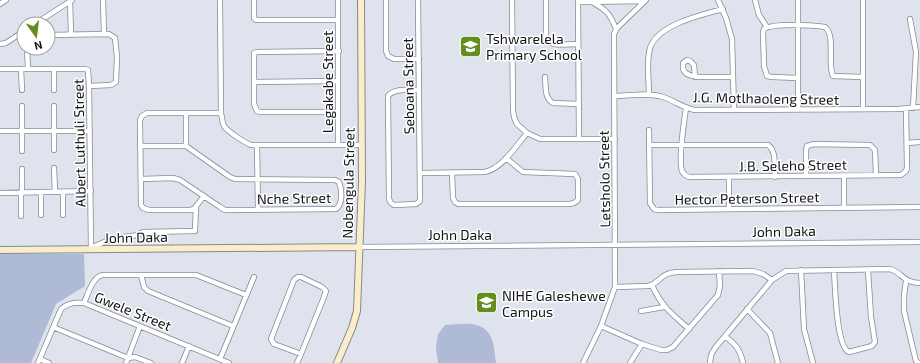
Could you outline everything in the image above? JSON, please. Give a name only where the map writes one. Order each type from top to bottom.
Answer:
[{"type":"street","points":[[0,4],[6,0]]},
{"type":"street","points":[[103,0],[104,34]]},
{"type":"street","points":[[220,0],[221,113],[223,123],[226,128],[251,145],[362,145]]},
{"type":"street","name":"Legakabe Street","points":[[254,0],[254,18],[256,20],[338,20]]},
{"type":"street","name":"Legakabe Street","points":[[338,0],[338,144]]},
{"type":"street","name":"Nobengula Street","points":[[337,363],[352,328],[357,311],[362,181],[361,0]]},
{"type":"street","points":[[386,0],[386,51],[388,56],[394,59],[419,59]]},
{"type":"street","name":"Seboana Street","points":[[418,0],[419,59],[420,199],[418,203],[394,205],[388,199],[388,96],[392,91],[419,90]]},
{"type":"street","points":[[512,0],[514,117],[517,124],[527,133],[540,139],[614,139]]},
{"type":"street","points":[[546,0],[546,40],[551,44],[578,44]]},
{"type":"street","points":[[579,140],[578,1],[645,0]]},
{"type":"street","points":[[590,2],[603,8],[609,13],[616,30],[645,0]]},
{"type":"street","points":[[718,0],[723,9],[732,39],[734,110]]},
{"type":"street","points":[[755,0],[759,15],[766,28]]},
{"type":"street","points":[[798,0],[798,109]]},
{"type":"street","points":[[863,0],[864,110]]},
{"type":"street","points":[[71,1],[71,34]]},
{"type":"street","points":[[48,16],[71,1]]},
{"type":"street","points":[[649,95],[649,54],[652,44],[657,38],[678,23],[723,9]]},
{"type":"street","points":[[910,19],[915,44],[918,78],[913,108]]},
{"type":"street","points":[[766,28],[798,26],[821,27],[828,30],[830,37],[831,70],[833,76],[863,77]]},
{"type":"street","points":[[766,28],[763,32],[764,66],[766,74],[772,77],[798,78]]},
{"type":"street","name":"Letsholo Street","points":[[583,363],[601,326],[615,287],[614,38],[616,30]]},
{"type":"street","points":[[56,35],[104,34],[113,36],[116,40],[117,81],[115,84],[111,85],[89,86]]},
{"type":"street","points":[[0,44],[6,43],[16,36]]},
{"type":"street","points":[[338,51],[255,52],[254,55],[254,107],[257,111],[338,112]]},
{"type":"street","points":[[27,56],[28,69]]},
{"type":"street","name":"Albert Luthuli Street","points":[[0,69],[85,69],[88,72],[91,249]]},
{"type":"street","points":[[22,69],[22,90]]},
{"type":"street","name":"Albert Luthuli Street","points":[[54,69],[54,90]]},
{"type":"street","points":[[545,76],[547,96],[550,102],[578,104]]},
{"type":"street","points":[[695,77],[733,77]]},
{"type":"street","points":[[254,82],[338,81]]},
{"type":"street","name":"J.G. Motlhaoleng Street","points":[[614,96],[649,95],[663,97],[686,108],[695,110],[864,110],[906,109],[920,107]]},
{"type":"street","points":[[22,106],[22,151]]},
{"type":"street","points":[[54,106],[54,150]]},
{"type":"street","name":"J.B. Seleho Street","points":[[686,108],[682,145],[682,168],[684,174],[687,176],[729,177],[899,176],[904,174],[907,168],[906,109]]},
{"type":"street","points":[[204,196],[192,210],[188,211],[145,210],[141,205],[140,120],[146,113],[221,113]]},
{"type":"street","points":[[140,146],[186,146],[186,113]]},
{"type":"street","name":"Hector Peterson Street","points":[[649,130],[650,203],[657,210],[920,207]]},
{"type":"street","points":[[0,131],[90,131]]},
{"type":"street","points":[[420,172],[490,172],[506,158],[527,133]]},
{"type":"street","points":[[907,143],[920,142]]},
{"type":"street","points":[[806,176],[807,146],[814,144],[870,145],[875,150],[876,175]]},
{"type":"street","points":[[257,145],[258,209]]},
{"type":"street","points":[[649,145],[768,145],[772,148],[774,153],[774,177]]},
{"type":"street","name":"Nche Street","points":[[141,179],[177,179],[225,210],[336,209],[340,206],[340,185],[339,182],[335,180],[240,180],[232,178],[186,146]]},
{"type":"street","points":[[452,173],[453,198],[458,204],[569,204],[578,200],[578,179],[575,174],[523,172],[506,158]]},
{"type":"street","points":[[54,168],[55,192]]},
{"type":"street","points":[[21,216],[22,169]]},
{"type":"street","points":[[844,176],[844,208]]},
{"type":"street","points":[[729,177],[729,209]]},
{"type":"street","points":[[0,192],[91,191]]},
{"type":"street","points":[[41,192],[41,215]]},
{"type":"street","points":[[63,192],[63,215]]},
{"type":"street","points":[[91,249],[106,241],[138,235],[143,232],[195,231],[196,206]]},
{"type":"street","name":"John Daka","points":[[0,250],[920,242]]},
{"type":"street","points":[[801,270],[804,329],[813,363]]},
{"type":"street","points":[[834,270],[839,325],[843,346],[846,351],[849,352],[872,346],[875,342],[871,317],[868,270]]},
{"type":"street","points":[[710,363],[711,355],[715,348],[747,309],[772,280],[786,271],[893,270],[906,281],[920,283]]},
{"type":"street","points":[[601,326],[642,344],[661,350],[667,350],[673,347],[689,330],[718,295],[720,286],[719,271]]},
{"type":"street","points":[[615,287],[643,287],[652,285],[662,276],[670,272],[753,271],[763,274],[772,280]]},
{"type":"street","points":[[84,303],[96,279],[100,275],[196,275],[246,296]]},
{"type":"street","points":[[140,275],[144,287],[148,291],[233,326]]},
{"type":"street","points":[[220,359],[254,277]]},
{"type":"street","points":[[297,363],[301,354],[324,298],[326,291],[322,287],[298,277],[294,280],[271,339],[274,344],[301,354]]},
{"type":"street","points":[[906,281],[904,311],[916,361],[919,363]]},
{"type":"street","points":[[652,285],[656,296],[664,307],[689,330]]},
{"type":"street","name":"Gwele Street","points":[[39,361],[63,307],[73,303],[84,303],[229,363]]},
{"type":"street","points":[[641,311],[664,307]]},
{"type":"street","points":[[747,309],[770,333],[778,363]]},
{"type":"street","points":[[126,363],[140,326]]},
{"type":"street","points":[[54,327],[128,358],[135,357],[151,363]]},
{"type":"street","points":[[725,336],[739,349],[743,363]]},
{"type":"street","points":[[630,363],[642,344]]},
{"type":"street","points":[[182,363],[189,346]]},
{"type":"street","points":[[39,361],[49,363]]},
{"type":"shaded area","points":[[0,254],[84,254],[85,286],[56,304],[31,363],[0,363]]},
{"type":"shaded area","points":[[470,324],[482,327],[490,335],[495,351],[496,363],[438,363],[436,347],[438,334],[445,325]]},
{"type":"place","name":"Tshwarelela Primary School","points":[[470,46]]},
{"type":"place","name":"NIHE Galeshewe Campus","points":[[487,303]]}]
